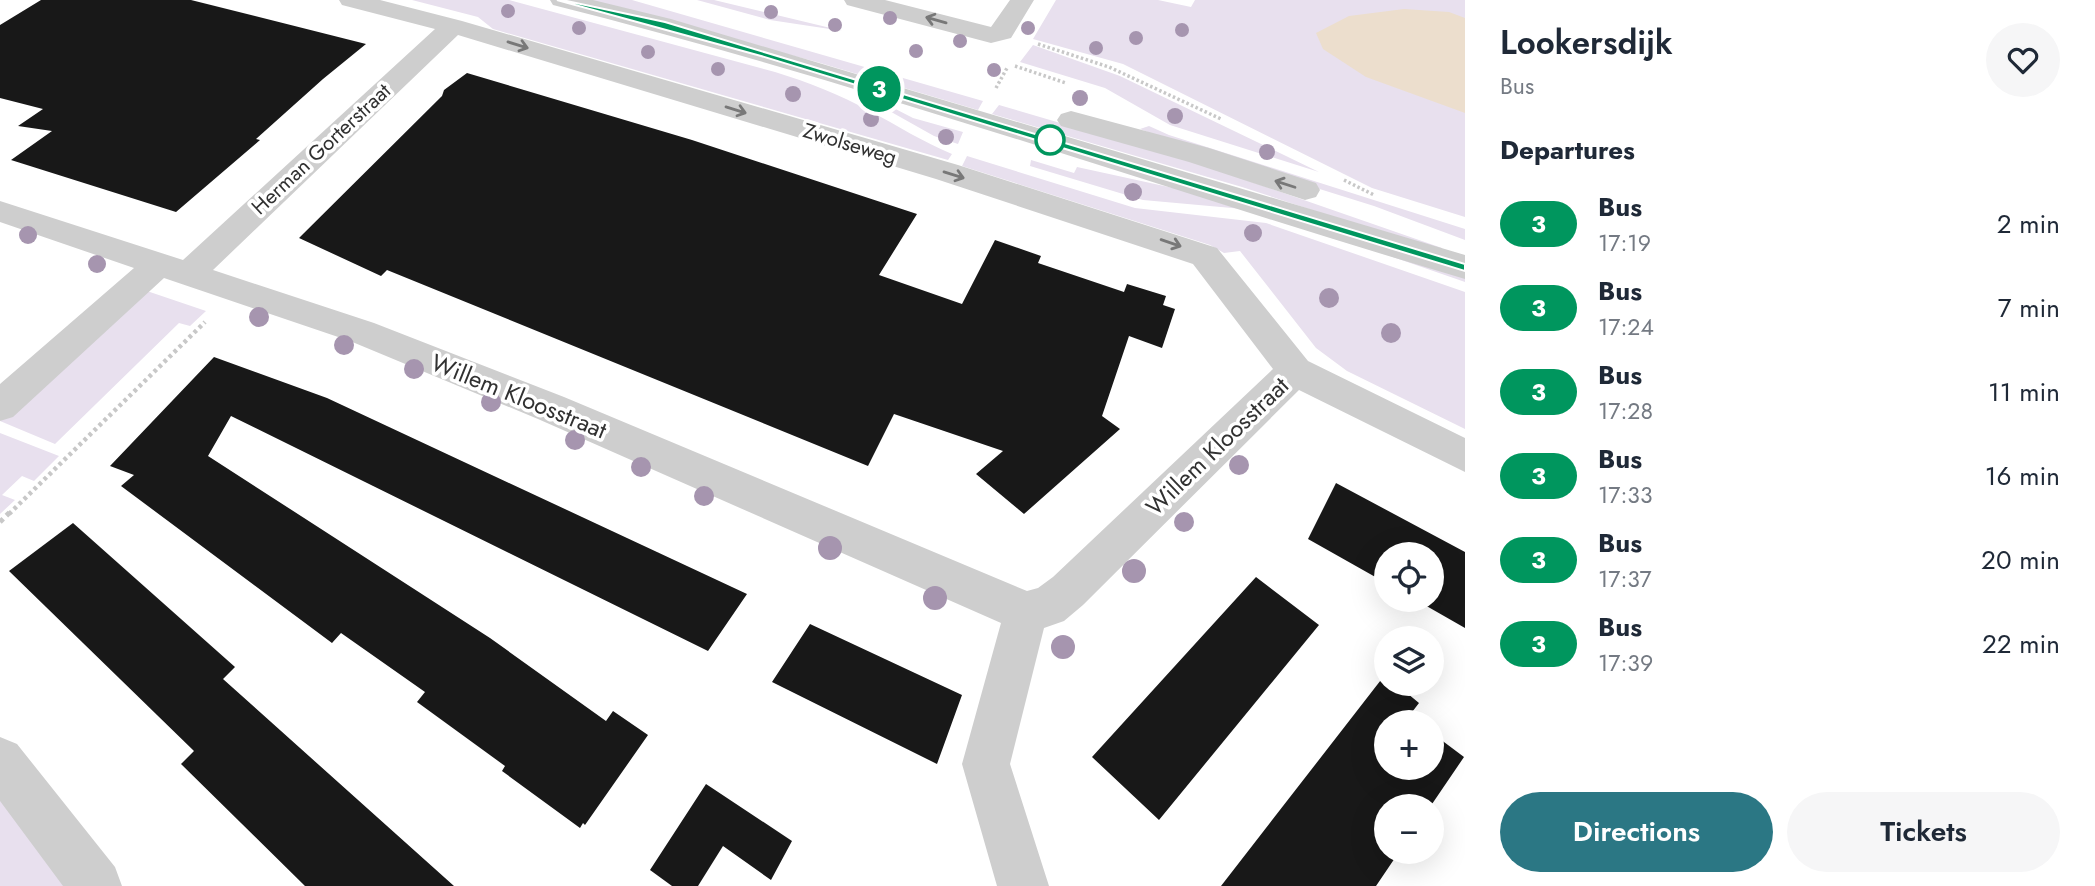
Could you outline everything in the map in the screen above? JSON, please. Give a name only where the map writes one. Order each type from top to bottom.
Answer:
[{"type":"street","name":"Zwolseweg","points":[[351,0],[453,26],[947,172],[1205,256],[1295,371]]},
{"type":"street","points":[[562,0],[701,35],[1465,267]]},
{"type":"street","points":[[646,0],[1199,156],[1395,220],[1465,247]]},
{"type":"street","points":[[856,0],[942,21],[980,34],[1002,33],[1022,0]]},
{"type":"street","name":"Herman Gorterstraat","points":[[0,406],[174,268],[453,26]]},
{"type":"street","name":"Willem Kloosstraat","points":[[0,211],[362,332],[551,408],[1026,612],[1049,606],[1068,591],[1295,371],[1465,456]]},
{"type":"street","points":[[1023,886],[986,764],[1026,612]]},
{"type":"street","points":[[0,761],[96,886]]},
{"type":"path","points":[[1002,33],[1110,67],[1222,119]]},
{"type":"path","points":[[1341,179],[1375,196]]},
{"type":"path","points":[[0,522],[210,317]]},
{"type":"shaded area","points":[[412,0],[509,0],[775,72],[847,100],[952,154],[948,160],[493,29],[478,17]]},
{"type":"shaded area","points":[[581,0],[632,0],[983,101],[978,110],[817,62]]},
{"type":"shaded area","points":[[697,0],[714,0],[843,31],[770,20]]},
{"type":"shaded area","points":[[1056,0],[1158,0],[1191,7],[1195,0],[1465,0],[1465,217],[1372,188],[1123,64],[1033,39]]},
{"type":"shaded area","points":[[1404,9],[1449,12],[1465,18],[1465,113],[1366,77],[1323,49],[1316,33],[1349,16]]},
{"type":"shaded area","points":[[1033,45],[1120,76],[1319,172],[1170,125],[1105,88],[1020,62]]},
{"type":"shaded area","points":[[876,99],[913,118],[963,132],[958,144],[934,136],[877,104]]},
{"type":"shaded area","points":[[999,105],[1200,164],[1442,248],[1441,252],[1242,187],[992,114]]},
{"type":"shaded area","points":[[1149,126],[1169,135],[1465,229],[1465,240],[1374,206],[1188,148],[1140,129]]},
{"type":"shaded area","points":[[967,156],[1135,208],[1266,223],[1465,292],[1465,429],[1347,371],[1316,348],[1240,251],[1224,253],[1210,245],[962,166]]},
{"type":"shaded area","points":[[1031,160],[1074,173],[1077,167],[1242,203],[1465,276],[1465,282],[1289,221],[1243,209],[1143,200],[1030,166]]},
{"type":"shaded area","points":[[144,290],[206,311],[190,326],[179,323],[55,444],[0,421]]},
{"type":"shaded area","points":[[0,433],[59,456],[34,481],[22,476],[2,495],[15,500],[0,514]]},
{"type":"shaded area","points":[[0,786],[73,886],[0,886]]},
{"type":"building","points":[[41,0],[191,0],[366,44],[323,79],[256,139],[260,140],[176,212],[11,160],[52,131],[18,126],[43,109],[0,98],[0,25]]},
{"type":"building","points":[[467,73],[692,140],[917,214],[879,275],[962,304],[995,240],[1041,256],[1038,263],[1124,292],[1127,284],[1166,296],[1163,305],[1175,309],[1162,348],[1129,336],[1102,416],[1120,429],[1024,514],[976,474],[1003,451],[894,414],[868,466],[387,270],[381,276],[299,238],[442,96],[444,90]]},
{"type":"building","points":[[214,357],[327,398],[747,594],[708,651],[231,416],[208,456],[490,638],[606,721],[613,711],[648,735],[585,825],[583,823],[580,828],[502,771],[505,766],[417,702],[425,692],[341,633],[332,643],[121,486],[134,475],[110,466]]},
{"type":"building","points":[[1336,483],[1465,552],[1465,628],[1437,612],[1444,612],[1444,542],[1374,542],[1374,576],[1308,539]]},
{"type":"building","points":[[73,523],[235,667],[223,679],[454,886],[305,886],[181,764],[194,751],[9,571]]},
{"type":"building","points":[[1256,577],[1319,625],[1159,820],[1092,757]]},
{"type":"building","points":[[810,624],[962,695],[937,764],[772,682]]},
{"type":"building","points":[[1374,689],[1374,696],[1411,696],[1419,703],[1414,710],[1374,710],[1374,780],[1444,780],[1444,742],[1464,757],[1439,794],[1374,794],[1374,864],[1391,864],[1376,886],[1221,886]]},
{"type":"building","points":[[706,784],[792,841],[771,880],[723,846],[698,886],[672,886],[650,870]]},
{"type":"bus line","name":"3","points":[[562,0],[662,24],[764,54],[1465,267]]}]
